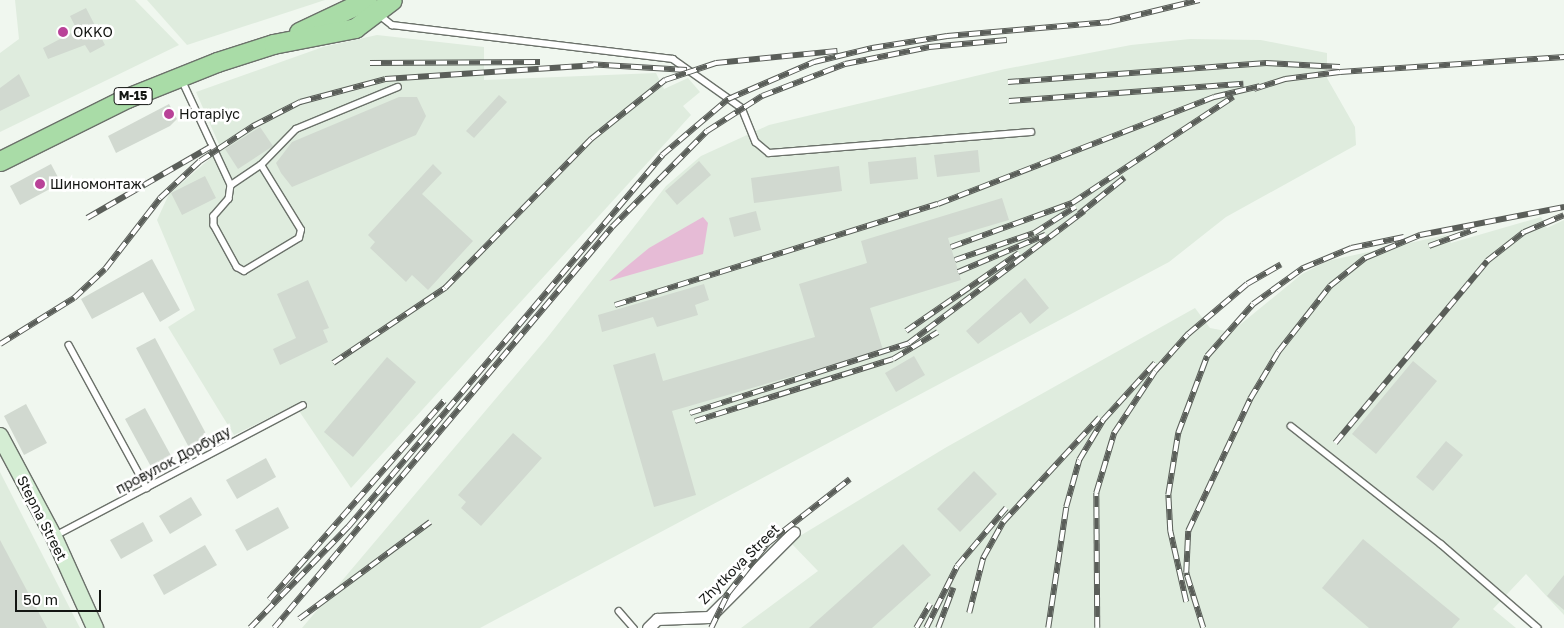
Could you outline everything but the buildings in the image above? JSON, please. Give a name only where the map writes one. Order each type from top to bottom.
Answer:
[{"type":"main road","name":"М-15","points":[[0,161],[180,76],[272,44],[355,28],[373,7],[392,0]]},
{"type":"main road","name":"Stepna Street","points":[[2,444],[54,537],[95,628]]},
{"type":"street","name":"Zhytkova Street","points":[[648,628],[657,620],[709,617],[794,532]]},
{"type":"lane","points":[[373,7],[392,25],[673,59],[742,108],[756,142],[770,154],[1031,132]]},
{"type":"lane","points":[[180,76],[231,184],[228,199],[214,216],[214,225],[237,268],[244,271],[299,238],[301,230],[261,165]]},
{"type":"lane","points":[[231,184],[261,165],[296,129],[398,87]]},
{"type":"lane","points":[[70,345],[146,488]]},
{"type":"lane","name":"провулок Дорбуду","points":[[54,537],[303,405]]},
{"type":"lane","points":[[1291,426],[1441,544],[1538,628]]},
{"type":"lane","points":[[619,611],[634,628]]},
{"type":"shaded area","points":[[15,0],[135,0],[179,45],[0,132],[0,53],[19,39]]},
{"type":"shaded area","points":[[147,0],[325,0],[187,45]]},
{"type":"shaded area","points":[[377,35],[484,47],[484,80],[656,73],[664,89],[688,78],[700,92],[683,106],[691,115],[351,488],[295,405],[234,435],[168,327],[195,310],[157,220],[169,194],[221,149],[196,92],[323,47]]},
{"type":"shaded area","points":[[1190,39],[1261,40],[1327,53],[1327,78],[1355,127],[1356,145],[1226,217],[1169,262],[480,628],[302,628],[547,338],[666,186],[701,156],[769,125],[1005,69],[1131,45]]},
{"type":"shaded area","points":[[703,217],[708,223],[703,254],[609,281],[649,248]]},
{"type":"shaded area","points":[[1541,217],[1547,228],[1564,220],[1564,615],[1526,574],[1493,609],[1516,628],[741,628],[818,571],[790,542],[945,448],[1195,308],[1210,328],[1231,332],[1302,274],[1327,261],[1446,235],[1451,243]]},
{"type":"shaded area","points":[[0,472],[80,628],[0,628]]},
{"type":"railway","points":[[250,628],[348,527],[662,155],[728,99],[814,62],[872,48],[947,36],[1109,22],[1199,0]]},
{"type":"railway","points":[[274,628],[612,227],[707,131],[762,96],[845,64],[929,47],[1007,40]]},
{"type":"railway","points":[[333,363],[445,288],[591,139],[665,80],[716,63],[837,51]]},
{"type":"railway","points":[[1254,89],[1285,79],[1340,72],[1564,57]]},
{"type":"railway","points":[[370,63],[540,62]]},
{"type":"railway","points":[[1008,82],[1266,63],[1340,67]]},
{"type":"railway","points":[[587,64],[687,70]]},
{"type":"railway","points":[[0,344],[74,298],[105,269],[160,198],[200,161],[253,126],[300,102],[385,79],[594,65]]},
{"type":"railway","points":[[1009,101],[1243,84]]},
{"type":"railway","points":[[615,305],[938,204],[1214,97],[1260,86]]},
{"type":"railway","points":[[951,247],[1072,203],[1233,97]]},
{"type":"railway","points":[[87,218],[210,147]]},
{"type":"railway","points":[[1079,214],[1124,178]]},
{"type":"railway","points":[[955,260],[1034,233],[1075,207]]},
{"type":"railway","points":[[1203,628],[1186,573],[1188,531],[1250,399],[1278,352],[1330,286],[1365,258],[1420,235],[1564,207]]},
{"type":"railway","points":[[690,413],[909,343],[1084,211]]},
{"type":"railway","points":[[1335,443],[1487,261],[1524,232],[1564,215]]},
{"type":"railway","points":[[1429,246],[1476,229]]},
{"type":"railway","points":[[958,272],[1045,235]]},
{"type":"railway","points":[[1186,602],[1170,531],[1168,495],[1178,433],[1207,356],[1253,304],[1303,268],[1351,248],[1404,237]]},
{"type":"railway","points":[[906,331],[1019,253]]},
{"type":"railway","points":[[1097,628],[1096,493],[1114,433],[1155,371],[1188,334],[1247,284],[1281,264]]},
{"type":"railway","points":[[695,421],[893,359],[938,332]]},
{"type":"railway","points":[[1048,628],[1066,507],[1079,460],[1103,420],[1155,363]]},
{"type":"railway","points":[[269,600],[444,401]]},
{"type":"railway","points":[[969,613],[983,558],[1003,522],[1099,418]]},
{"type":"railway","points":[[711,628],[728,593],[767,544],[850,479]]},
{"type":"railway","points":[[926,628],[957,566],[1006,508]]},
{"type":"railway","points":[[299,619],[430,522]]},
{"type":"railway","points":[[938,628],[953,588]]},
{"type":"railway","points":[[916,628],[930,604]]},
{"type":"place","name":"OKKO","points":[[63,32]]},
{"type":"place","name":"Нотаріус","points":[[169,114]]},
{"type":"place","name":"Шиномонтаж","points":[[40,184]]}]
